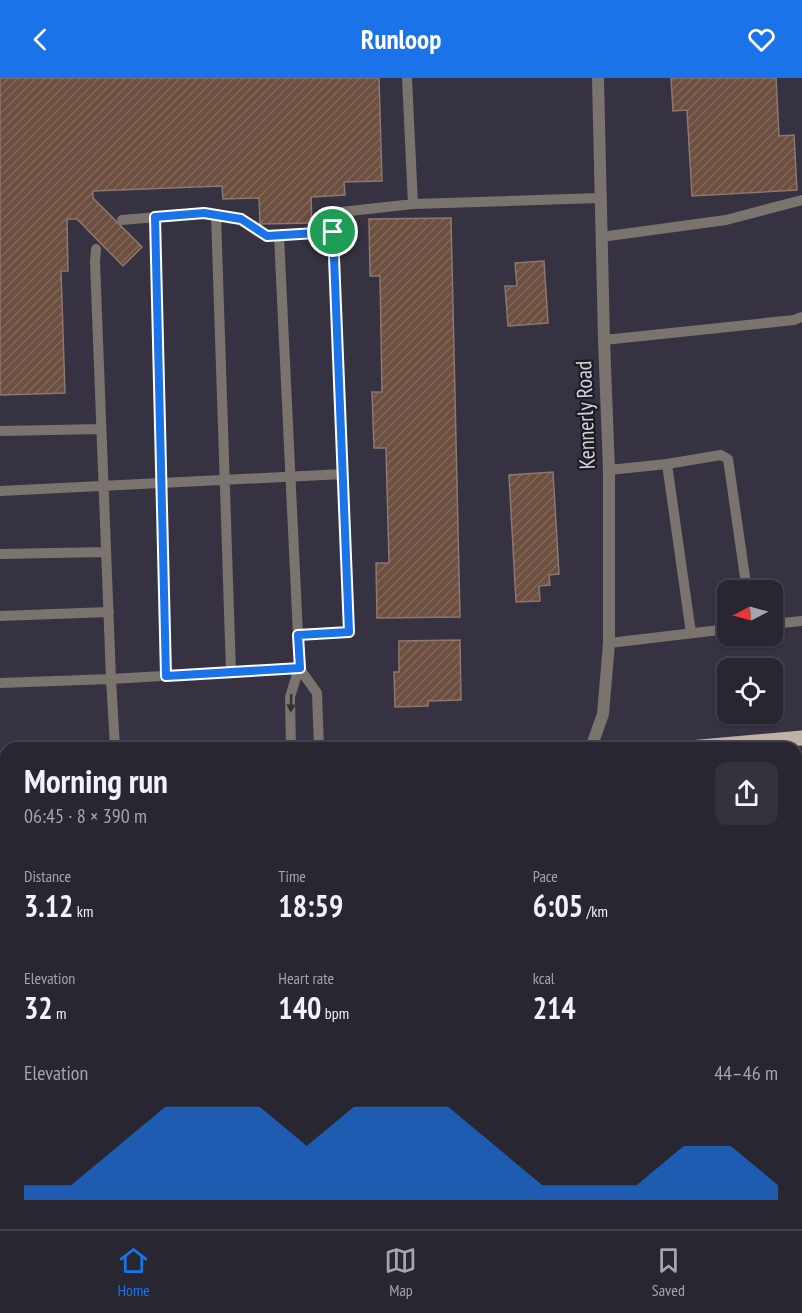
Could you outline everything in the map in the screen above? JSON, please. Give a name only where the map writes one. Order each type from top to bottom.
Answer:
[{"type":"street","name":"Kennerly Road","points":[[593,742],[603,714],[609,643],[609,470],[598,78]]},
{"type":"lane","points":[[407,78],[412,204]]},
{"type":"lane","points":[[298,635],[349,632],[332,213],[412,204],[600,198]]},
{"type":"lane","points":[[601,237],[726,220],[802,200]]},
{"type":"lane","points":[[122,220],[204,213],[241,219],[267,236],[333,232]]},
{"type":"lane","points":[[216,215],[231,672]]},
{"type":"lane","points":[[155,217],[166,676]]},
{"type":"lane","points":[[279,236],[300,668],[290,697],[291,742]]},
{"type":"lane","points":[[96,249],[101,429],[115,742]]},
{"type":"lane","points":[[604,340],[802,317]]},
{"type":"lane","points":[[0,430],[101,429]]},
{"type":"lane","points":[[609,470],[721,455],[728,459],[745,580]]},
{"type":"lane","points":[[667,464],[691,633]]},
{"type":"lane","points":[[0,491],[343,474]]},
{"type":"lane","points":[[0,554],[106,552]]},
{"type":"lane","points":[[0,616],[109,612]]},
{"type":"lane","points":[[783,623],[802,621]]},
{"type":"lane","points":[[609,643],[717,630]]},
{"type":"lane","points":[[0,684],[300,668]]},
{"type":"lane","points":[[300,668],[317,693],[320,742]]},
{"type":"building","points":[[0,78],[379,78],[382,181],[344,182],[345,195],[311,197],[312,223],[260,224],[259,198],[223,199],[222,186],[93,191],[93,198],[142,247],[123,266],[77,219],[67,219],[68,271],[61,271],[65,393],[0,395]]},
{"type":"building","points":[[671,78],[776,78],[779,136],[794,135],[797,190],[692,196],[687,110],[673,111]]},
{"type":"building","points":[[451,218],[460,617],[377,618],[376,563],[389,563],[386,448],[374,448],[372,392],[382,392],[380,276],[370,276],[369,219]]},
{"type":"building","points":[[544,261],[548,323],[508,326],[505,286],[517,286],[515,263]]},
{"type":"building","points":[[553,472],[559,574],[549,575],[550,585],[539,586],[540,601],[516,602],[509,475]]},
{"type":"building","points":[[460,640],[461,700],[428,701],[428,706],[395,707],[394,672],[399,672],[399,641]]},
{"type":"route","points":[[204,213],[241,219],[267,236],[333,232],[349,632],[298,635],[300,668],[166,676],[155,217],[204,213]]}]
